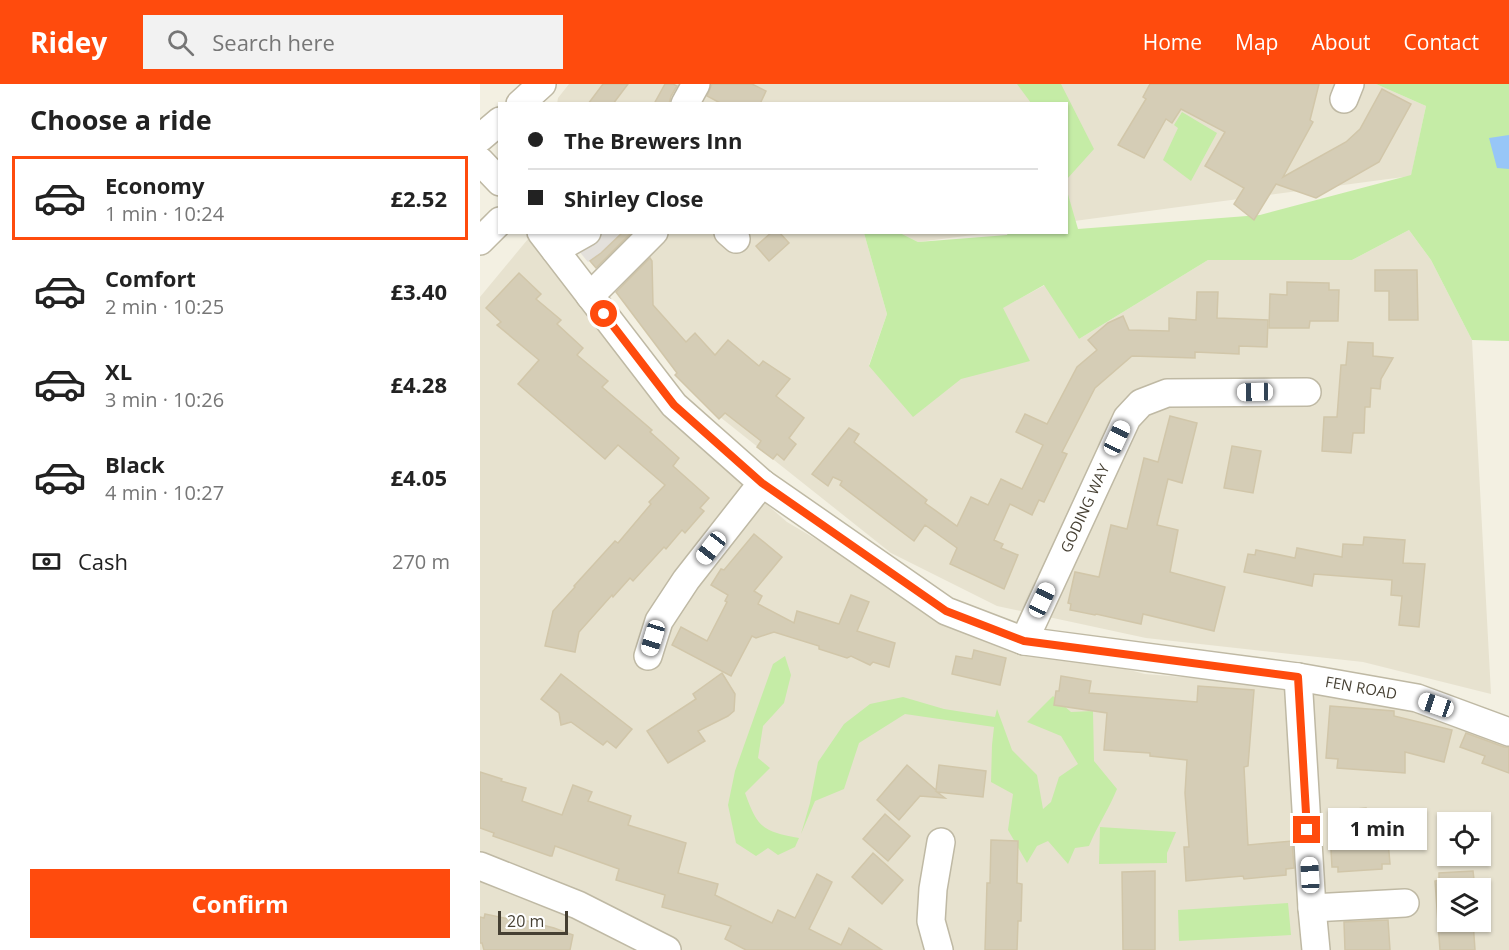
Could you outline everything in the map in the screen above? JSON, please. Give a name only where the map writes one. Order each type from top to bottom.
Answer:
[{"type":"street","points":[[522,102],[542,84]]},
{"type":"street","points":[[686,102],[696,84]]},
{"type":"street","points":[[480,138],[498,123]]},
{"type":"street","points":[[480,161],[498,180]]},
{"type":"street","points":[[480,241],[498,223]]},
{"type":"street","points":[[548,242],[579,234]]},
{"type":"street","points":[[590,296],[652,234]]},
{"type":"street","name":"FEN ROAD","points":[[548,242],[674,405],[762,483],[946,611],[1024,641],[1298,677],[1417,698],[1509,732]]},
{"type":"street","name":"GODING WAY","points":[[1024,641],[1127,418],[1141,403],[1167,393],[1306,392]]},
{"type":"street","points":[[648,656],[658,621],[686,580],[762,483]]},
{"type":"street","points":[[1298,677],[1316,950]]},
{"type":"street","points":[[939,950],[932,921],[933,889],[941,842]]},
{"type":"street","points":[[480,866],[578,905],[667,950]]},
{"type":"street","points":[[1312,909],[1405,903]]},
{"type":"shaded area","points":[[569,84],[1376,84],[1426,106],[1411,176],[1068,222],[1068,102],[557,102]]},
{"type":"shaded area","points":[[1409,230],[1431,260],[1472,340],[1491,694],[1363,662],[1146,638],[997,606],[891,553],[715,413],[599,252],[580,234],[864,234],[887,314],[869,365],[1002,308],[1045,285],[1079,339],[1208,260],[1352,260]]},
{"type":"shaded area","points":[[565,234],[622,234],[601,253],[588,262]]},
{"type":"shaded area","points":[[902,234],[981,234],[918,242]]},
{"type":"shaded area","points":[[528,239],[671,421],[787,522],[968,629],[1145,674],[1357,691],[1509,732],[1509,950],[480,950],[480,297]]},
{"type":"green space","points":[[1017,84],[1061,84],[1094,149],[1068,178],[1068,102],[1030,102]]},
{"type":"green space","points":[[1376,84],[1509,84],[1509,341],[1472,340],[1431,260],[1409,230],[1352,260],[1208,260],[1079,339],[1044,285],[1003,308],[1030,361],[961,379],[913,417],[869,366],[887,314],[864,234],[902,234],[918,242],[1008,234],[1068,234],[1068,194],[1078,229],[1260,215],[1411,175],[1426,106]]},
{"type":"green space","points":[[1182,112],[1217,133],[1191,181],[1163,160],[1178,128],[1174,125]]},
{"type":"green space","points":[[785,656],[791,675],[784,703],[763,726],[758,758],[770,768],[745,793],[754,814],[763,826],[777,833],[799,838],[795,847],[778,855],[768,848],[756,856],[736,843],[728,805],[735,771],[773,664]]},
{"type":"green space","points":[[1053,696],[1071,712],[1093,711],[1094,761],[1117,789],[1089,846],[1075,848],[1068,864],[1048,841],[1037,846],[1027,863],[1008,830],[1013,794],[991,782],[994,727],[905,714],[859,743],[844,789],[815,801],[801,834],[818,762],[844,724],[870,704],[903,697],[944,709],[995,717],[997,709],[1012,750],[1037,775],[1043,809],[1051,802],[1059,777],[1078,764],[1061,736],[1027,722]]},
{"type":"green space","points":[[1100,827],[1176,832],[1167,853],[1167,863],[1099,864]]},
{"type":"green space","points":[[1288,903],[1291,935],[1179,941],[1178,910]]},
{"type":"water","points":[[1509,135],[1509,169],[1497,168],[1489,138]]},
{"type":"building","points":[[603,84],[628,84],[614,102],[590,102]]},
{"type":"building","points":[[665,84],[677,86],[670,102],[655,102]]},
{"type":"building","points":[[712,84],[752,84],[766,91],[761,102],[718,102],[707,96]]},
{"type":"building","points":[[1150,84],[1319,84],[1310,120],[1313,122],[1283,177],[1346,142],[1360,129],[1382,89],[1411,104],[1379,162],[1316,198],[1276,184],[1254,220],[1234,204],[1244,188],[1205,166],[1225,132],[1181,109],[1172,123],[1166,119],[1144,158],[1118,145],[1146,99],[1143,97]]},
{"type":"building","points":[[621,234],[630,234],[596,268],[590,261]]},
{"type":"building","points":[[770,234],[781,234],[789,243],[769,261],[756,246]]},
{"type":"building","points":[[650,258],[652,261],[653,305],[686,342],[695,333],[715,355],[728,340],[759,366],[763,361],[790,379],[776,396],[804,418],[789,438],[796,444],[784,460],[777,454],[773,459],[757,447],[761,441],[725,413],[719,419],[675,375],[677,373],[616,292]]},
{"type":"building","points":[[1375,270],[1417,270],[1418,320],[1389,320],[1389,291],[1375,291]]},
{"type":"building","points":[[519,273],[541,294],[536,299],[561,320],[557,324],[583,348],[577,355],[608,381],[602,387],[652,430],[650,432],[679,458],[673,466],[709,498],[700,508],[704,511],[685,533],[682,530],[633,581],[630,578],[579,632],[575,652],[545,646],[553,611],[615,541],[618,543],[665,485],[618,445],[605,459],[518,384],[539,360],[497,325],[501,322],[486,308]]},
{"type":"building","points":[[1287,282],[1329,283],[1329,290],[1339,290],[1338,321],[1310,321],[1309,328],[1269,328],[1270,294],[1287,295]]},
{"type":"building","points":[[1197,292],[1218,292],[1217,318],[1268,320],[1267,347],[1239,346],[1239,354],[1195,352],[1195,358],[1132,356],[1095,388],[1062,452],[1067,454],[1044,502],[1039,500],[1032,515],[1010,504],[994,540],[1003,544],[1001,548],[1018,555],[1004,589],[950,564],[957,548],[925,525],[914,541],[840,485],[842,481],[833,477],[828,486],[812,474],[849,428],[859,434],[854,442],[927,500],[925,503],[957,526],[971,497],[988,505],[1001,479],[1022,489],[1043,445],[1016,432],[1025,414],[1047,424],[1077,367],[1097,350],[1088,340],[1108,323],[1123,316],[1129,330],[1169,331],[1169,318],[1196,320]]},
{"type":"building","points":[[1348,342],[1373,343],[1373,356],[1393,358],[1381,379],[1380,389],[1371,388],[1370,407],[1365,407],[1364,433],[1353,433],[1351,453],[1322,451],[1324,417],[1337,417],[1341,365],[1346,365]]},
{"type":"building","points":[[1170,416],[1197,423],[1182,483],[1168,479],[1157,525],[1178,530],[1170,572],[1225,587],[1214,631],[1143,614],[1141,624],[1070,610],[1071,604],[1068,603],[1075,572],[1099,577],[1111,525],[1127,529],[1144,458],[1158,462]]},
{"type":"building","points":[[1232,446],[1261,451],[1253,493],[1224,488]]},
{"type":"building","points":[[754,534],[782,557],[754,591],[762,596],[758,604],[794,623],[797,611],[839,624],[851,595],[869,602],[857,631],[895,643],[889,667],[873,662],[870,665],[851,656],[847,658],[819,649],[819,646],[774,632],[756,638],[752,636],[731,676],[672,645],[681,627],[707,641],[727,602],[725,601],[728,595],[711,585],[721,569],[724,570]]},
{"type":"building","points":[[1364,537],[1405,540],[1403,563],[1425,564],[1419,627],[1399,625],[1402,596],[1391,595],[1392,580],[1314,574],[1312,586],[1244,572],[1248,554],[1255,555],[1256,550],[1295,558],[1297,548],[1342,557],[1343,544],[1363,545]]},
{"type":"building","points":[[974,650],[1006,658],[1000,685],[952,674],[956,656],[972,659]]},
{"type":"building","points":[[722,673],[735,694],[734,711],[698,731],[705,741],[668,763],[647,731],[696,699],[693,694]]},
{"type":"building","points":[[561,674],[632,729],[616,748],[607,741],[603,745],[571,722],[561,725],[559,713],[541,699]]},
{"type":"building","points":[[1061,676],[1091,681],[1089,693],[1197,702],[1198,686],[1254,690],[1248,766],[1244,767],[1248,845],[1292,841],[1294,868],[1286,869],[1286,875],[1186,881],[1184,847],[1189,847],[1185,793],[1187,760],[1150,756],[1150,753],[1104,750],[1107,713],[1054,705]]},
{"type":"building","points":[[1330,706],[1394,711],[1394,716],[1452,730],[1444,762],[1405,752],[1405,773],[1337,768],[1338,759],[1326,758]]},
{"type":"building","points":[[1466,733],[1509,747],[1509,773],[1482,763],[1485,756],[1460,747]]},
{"type":"building","points":[[907,765],[936,790],[939,765],[986,771],[983,797],[937,792],[945,798],[920,796],[899,820],[877,800]]},
{"type":"building","points":[[480,772],[526,788],[522,801],[562,815],[573,785],[592,792],[588,801],[631,816],[628,825],[686,843],[678,873],[718,884],[715,895],[772,923],[778,910],[795,918],[817,874],[832,882],[809,929],[841,945],[849,928],[882,950],[746,950],[725,939],[731,926],[662,907],[665,895],[616,880],[619,869],[555,846],[550,856],[493,836],[494,833],[480,828]]},
{"type":"building","points":[[1366,808],[1368,831],[1387,829],[1390,864],[1382,864],[1382,869],[1338,872],[1338,867],[1332,867],[1330,834],[1347,833],[1345,810]]},
{"type":"building","points":[[885,814],[910,836],[888,861],[863,839]]},
{"type":"building","points":[[991,840],[1018,841],[1017,883],[1022,884],[1017,950],[985,950]]},
{"type":"building","points":[[873,853],[903,880],[882,904],[852,877]]},
{"type":"building","points":[[1155,871],[1155,950],[1123,950],[1122,872]]},
{"type":"building","points":[[1473,871],[1474,878],[1439,878],[1439,873]]},
{"type":"building","points":[[1437,880],[1437,909],[1435,881]]},
{"type":"building","points":[[485,914],[514,920],[515,918],[573,935],[570,950],[484,950],[480,943],[480,917],[484,918]]},
{"type":"building","points":[[1388,920],[1390,950],[1345,950],[1344,922]]},
{"type":"building","points":[[1439,932],[1474,932],[1475,950],[1440,950]]},
{"type":"route","points":[[604,314],[674,405],[762,483],[946,611],[1024,641],[1298,677],[1307,830]]}]
